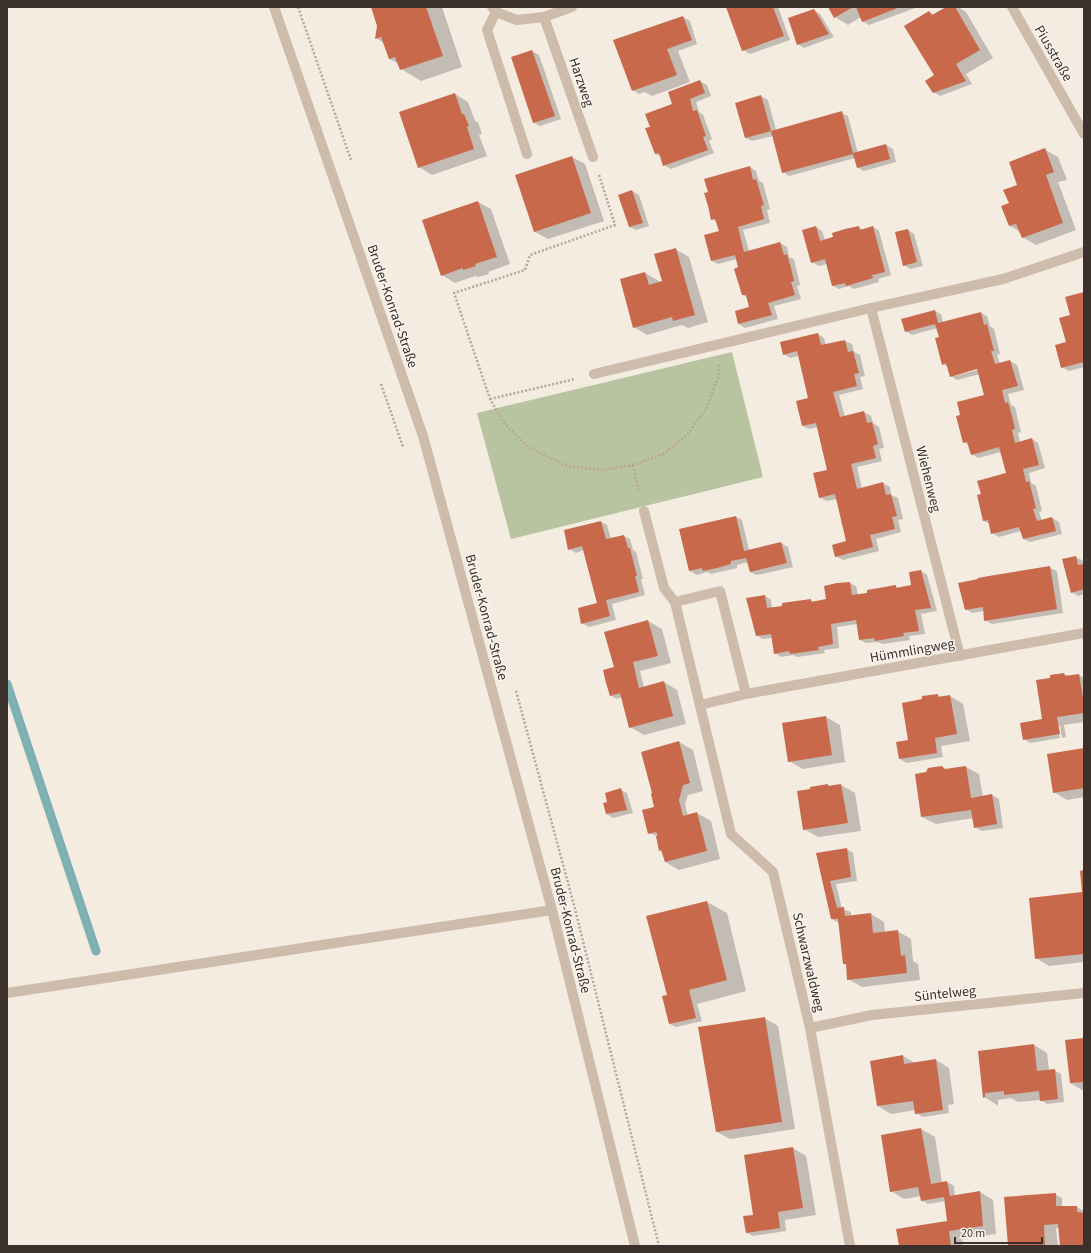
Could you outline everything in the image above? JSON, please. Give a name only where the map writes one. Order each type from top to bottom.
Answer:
[{"type":"street","name":"Bruder-Konrad-Straße","points":[[274,7],[422,436],[552,910],[635,1246]]},
{"type":"street","points":[[527,154],[487,30],[494,9],[517,20],[544,17],[572,7]]},
{"type":"street","name":"Piusstraße","points":[[1012,7],[1084,134]]},
{"type":"street","name":"Harzweg","points":[[544,17],[593,157]]},
{"type":"street","points":[[594,374],[871,308],[1003,279],[1084,252]]},
{"type":"street","name":"Wiehenweg","points":[[871,308],[960,656]]},
{"type":"street","name":"Schwarzwaldweg","points":[[644,511],[664,588],[675,602],[731,834],[773,872],[810,1028],[850,1246]]},
{"type":"street","points":[[675,602],[720,591],[746,694],[700,705]]},
{"type":"street","name":"Hümmlingweg","points":[[746,694],[1084,633]]},
{"type":"street","points":[[7,993],[552,910]]},
{"type":"street","name":"Süntelweg","points":[[810,1028],[872,1015],[1084,993]]},
{"type":"path","points":[[593,157],[615,225],[530,255],[525,270],[454,293],[490,399],[504,423],[528,447],[566,466],[601,470],[633,465],[663,454],[687,435],[706,409],[719,375],[720,344]]},
{"type":"path","points":[[490,399],[594,374]]},
{"type":"path","points":[[380,381],[404,448]]},
{"type":"path","points":[[633,465],[644,511]]},
{"type":"path","points":[[574,905],[659,1246]]},
{"type":"green space","points":[[732,352],[763,477],[511,539],[477,413]]},
{"type":"building","points":[[371,7],[426,7],[443,56],[400,70],[395,57],[389,59],[381,37],[375,39],[377,26]]},
{"type":"building","points":[[726,7],[773,7],[784,36],[742,51]]},
{"type":"building","points":[[828,7],[853,7],[834,18]]},
{"type":"building","points":[[856,7],[900,7],[862,22]]},
{"type":"building","points":[[946,7],[955,7],[980,50],[956,64],[966,81],[933,93],[925,81],[934,75],[904,26],[929,11],[932,15]]},
{"type":"building","points":[[814,9],[829,34],[797,45],[788,18]]},
{"type":"building","points":[[683,16],[692,40],[667,49],[677,75],[632,91],[613,40]]},
{"type":"building","points":[[532,50],[555,116],[533,123],[511,57]]},
{"type":"building","points":[[700,80],[705,93],[690,99],[693,111],[697,110],[706,136],[703,137],[708,150],[663,166],[659,153],[655,154],[645,128],[650,127],[645,114],[672,104],[668,92]]},
{"type":"building","points":[[455,93],[462,114],[464,114],[469,126],[467,127],[474,149],[418,168],[399,112]]},
{"type":"building","points":[[761,95],[771,131],[745,138],[735,103]]},
{"type":"building","points":[[842,111],[853,153],[886,144],[890,159],[857,168],[853,154],[782,173],[771,131]]},
{"type":"building","points":[[1045,148],[1054,172],[1046,175],[1063,223],[1022,238],[1016,224],[1009,226],[1001,206],[1009,203],[1003,190],[1017,185],[1009,162]]},
{"type":"building","points":[[572,156],[591,213],[534,232],[515,175]]},
{"type":"building","points":[[750,166],[753,180],[756,179],[764,205],[761,206],[764,219],[738,227],[744,252],[780,242],[784,255],[787,254],[791,268],[794,281],[791,282],[795,295],[768,303],[772,315],[738,324],[735,311],[749,307],[746,295],[742,295],[734,269],[738,267],[735,255],[711,261],[704,235],[719,231],[715,219],[711,220],[704,193],[708,192],[704,179]]},
{"type":"building","points":[[632,190],[643,223],[629,227],[618,195]]},
{"type":"building","points":[[478,201],[497,257],[475,264],[476,266],[463,270],[463,268],[441,276],[422,220]]},
{"type":"building","points":[[816,226],[820,241],[833,237],[832,233],[845,229],[859,226],[860,230],[873,226],[885,272],[872,275],[873,278],[846,286],[845,283],[832,286],[825,259],[811,263],[802,230]]},
{"type":"building","points":[[908,229],[917,262],[903,266],[895,232]]},
{"type":"building","points":[[676,248],[695,315],[673,321],[672,317],[633,328],[620,279],[645,272],[649,285],[662,281],[654,254]]},
{"type":"building","points":[[1084,292],[1084,362],[1061,368],[1055,345],[1066,342],[1059,318],[1070,315],[1065,297]]},
{"type":"building","points":[[935,310],[938,323],[981,312],[984,325],[987,324],[994,351],[991,351],[995,364],[1010,360],[1018,386],[1002,390],[1005,403],[1008,402],[1012,416],[1015,429],[1012,430],[1015,443],[1032,438],[1039,465],[1023,469],[1026,482],[1029,481],[1036,508],[1033,509],[1037,521],[1052,517],[1056,531],[1023,539],[1019,527],[991,534],[988,520],[983,521],[977,495],[981,494],[977,481],[1006,473],[999,447],[971,455],[967,442],[963,443],[956,416],[960,415],[957,402],[984,395],[977,369],[950,377],[946,363],[942,365],[935,338],[939,337],[935,324],[905,332],[901,319]]},
{"type":"building","points":[[818,333],[821,345],[845,340],[848,352],[853,351],[859,373],[854,374],[857,386],[833,392],[840,417],[864,411],[867,423],[872,422],[878,444],[873,446],[876,458],[851,464],[857,489],[883,482],[886,495],[891,494],[897,516],[892,517],[895,529],[870,535],[873,547],[835,557],[832,545],[846,541],[835,494],[819,498],[813,473],[827,470],[816,423],[802,426],[796,401],[808,398],[797,351],[783,355],[780,342]]},
{"type":"building","points":[[736,516],[744,551],[781,542],[787,563],[750,572],[746,558],[731,561],[731,564],[717,568],[703,571],[702,568],[689,571],[679,529]]},
{"type":"building","points":[[601,521],[606,539],[624,535],[628,548],[630,548],[637,576],[635,576],[639,592],[606,600],[610,616],[581,624],[578,608],[597,603],[582,546],[568,550],[564,530]]},
{"type":"building","points":[[1076,556],[1078,565],[1084,564],[1084,589],[1071,593],[1062,559]]},
{"type":"building","points":[[1050,566],[1057,609],[984,621],[983,607],[965,610],[958,583],[978,578]]},
{"type":"building","points":[[921,570],[931,608],[915,610],[919,631],[903,633],[904,636],[875,641],[874,638],[859,640],[856,620],[831,624],[833,644],[818,647],[819,650],[790,654],[789,651],[774,654],[771,634],[756,636],[746,598],[765,595],[767,608],[782,606],[782,603],[811,599],[811,602],[826,599],[824,586],[850,582],[852,595],[867,593],[867,590],[896,585],[896,588],[911,585],[909,572]]},
{"type":"building","points":[[648,620],[658,656],[633,662],[639,688],[664,681],[673,716],[629,728],[620,693],[610,696],[606,683],[603,670],[614,667],[604,632]]},
{"type":"building","points":[[1064,673],[1065,676],[1079,674],[1084,713],[1057,717],[1060,734],[1023,740],[1020,723],[1042,719],[1036,680],[1050,678],[1050,675]]},
{"type":"building","points":[[938,694],[938,697],[950,695],[957,734],[935,738],[937,753],[899,759],[896,742],[908,740],[902,703],[922,699],[922,696]]},
{"type":"building","points":[[826,716],[832,755],[788,762],[782,723]]},
{"type":"building","points":[[679,741],[690,783],[683,785],[679,800],[683,816],[697,812],[707,851],[665,862],[661,850],[659,851],[656,836],[658,836],[656,832],[648,834],[642,810],[654,807],[652,793],[641,752]]},
{"type":"building","points":[[1084,748],[1084,788],[1053,793],[1047,754]]},
{"type":"building","points":[[942,766],[945,769],[966,766],[971,798],[992,794],[997,824],[974,828],[971,810],[921,817],[915,774],[926,772],[928,768]]},
{"type":"building","points":[[828,784],[828,786],[841,784],[848,823],[803,830],[797,791]]},
{"type":"building","points":[[621,788],[627,810],[606,814],[603,803],[607,802],[605,793]]},
{"type":"building","points":[[847,848],[851,877],[830,881],[837,908],[844,907],[845,916],[871,913],[873,933],[898,930],[901,956],[905,955],[907,973],[847,980],[846,964],[843,964],[838,919],[831,919],[816,853]]},
{"type":"building","points":[[1084,870],[1084,954],[1035,959],[1029,898],[1082,892],[1080,871]]},
{"type":"building","points":[[707,901],[727,980],[689,990],[696,1018],[669,1024],[662,996],[667,995],[646,916]]},
{"type":"building","points":[[765,1017],[782,1122],[716,1132],[698,1027]]},
{"type":"building","points":[[1084,1038],[1084,1082],[1070,1083],[1065,1040]]},
{"type":"building","points":[[1034,1044],[1037,1071],[1055,1069],[1058,1099],[1040,1101],[1039,1091],[1004,1095],[1004,1091],[985,1093],[985,1097],[983,1098],[978,1051]]},
{"type":"building","points":[[903,1055],[904,1064],[936,1059],[943,1110],[915,1114],[913,1101],[877,1106],[870,1061]]},
{"type":"building","points":[[921,1128],[931,1184],[947,1181],[950,1196],[980,1191],[983,1226],[949,1231],[951,1246],[899,1246],[896,1229],[947,1221],[944,1197],[921,1201],[918,1187],[890,1192],[881,1135]]},
{"type":"building","points":[[793,1147],[803,1208],[778,1212],[780,1228],[746,1233],[743,1216],[753,1215],[744,1155]]},
{"type":"building","points":[[1056,1193],[1056,1206],[1077,1206],[1077,1212],[1084,1213],[1084,1246],[1060,1246],[1058,1224],[1044,1225],[1045,1246],[1008,1246],[1004,1197]]},
{"type":"waterway","points":[[7,684],[96,951]]}]
